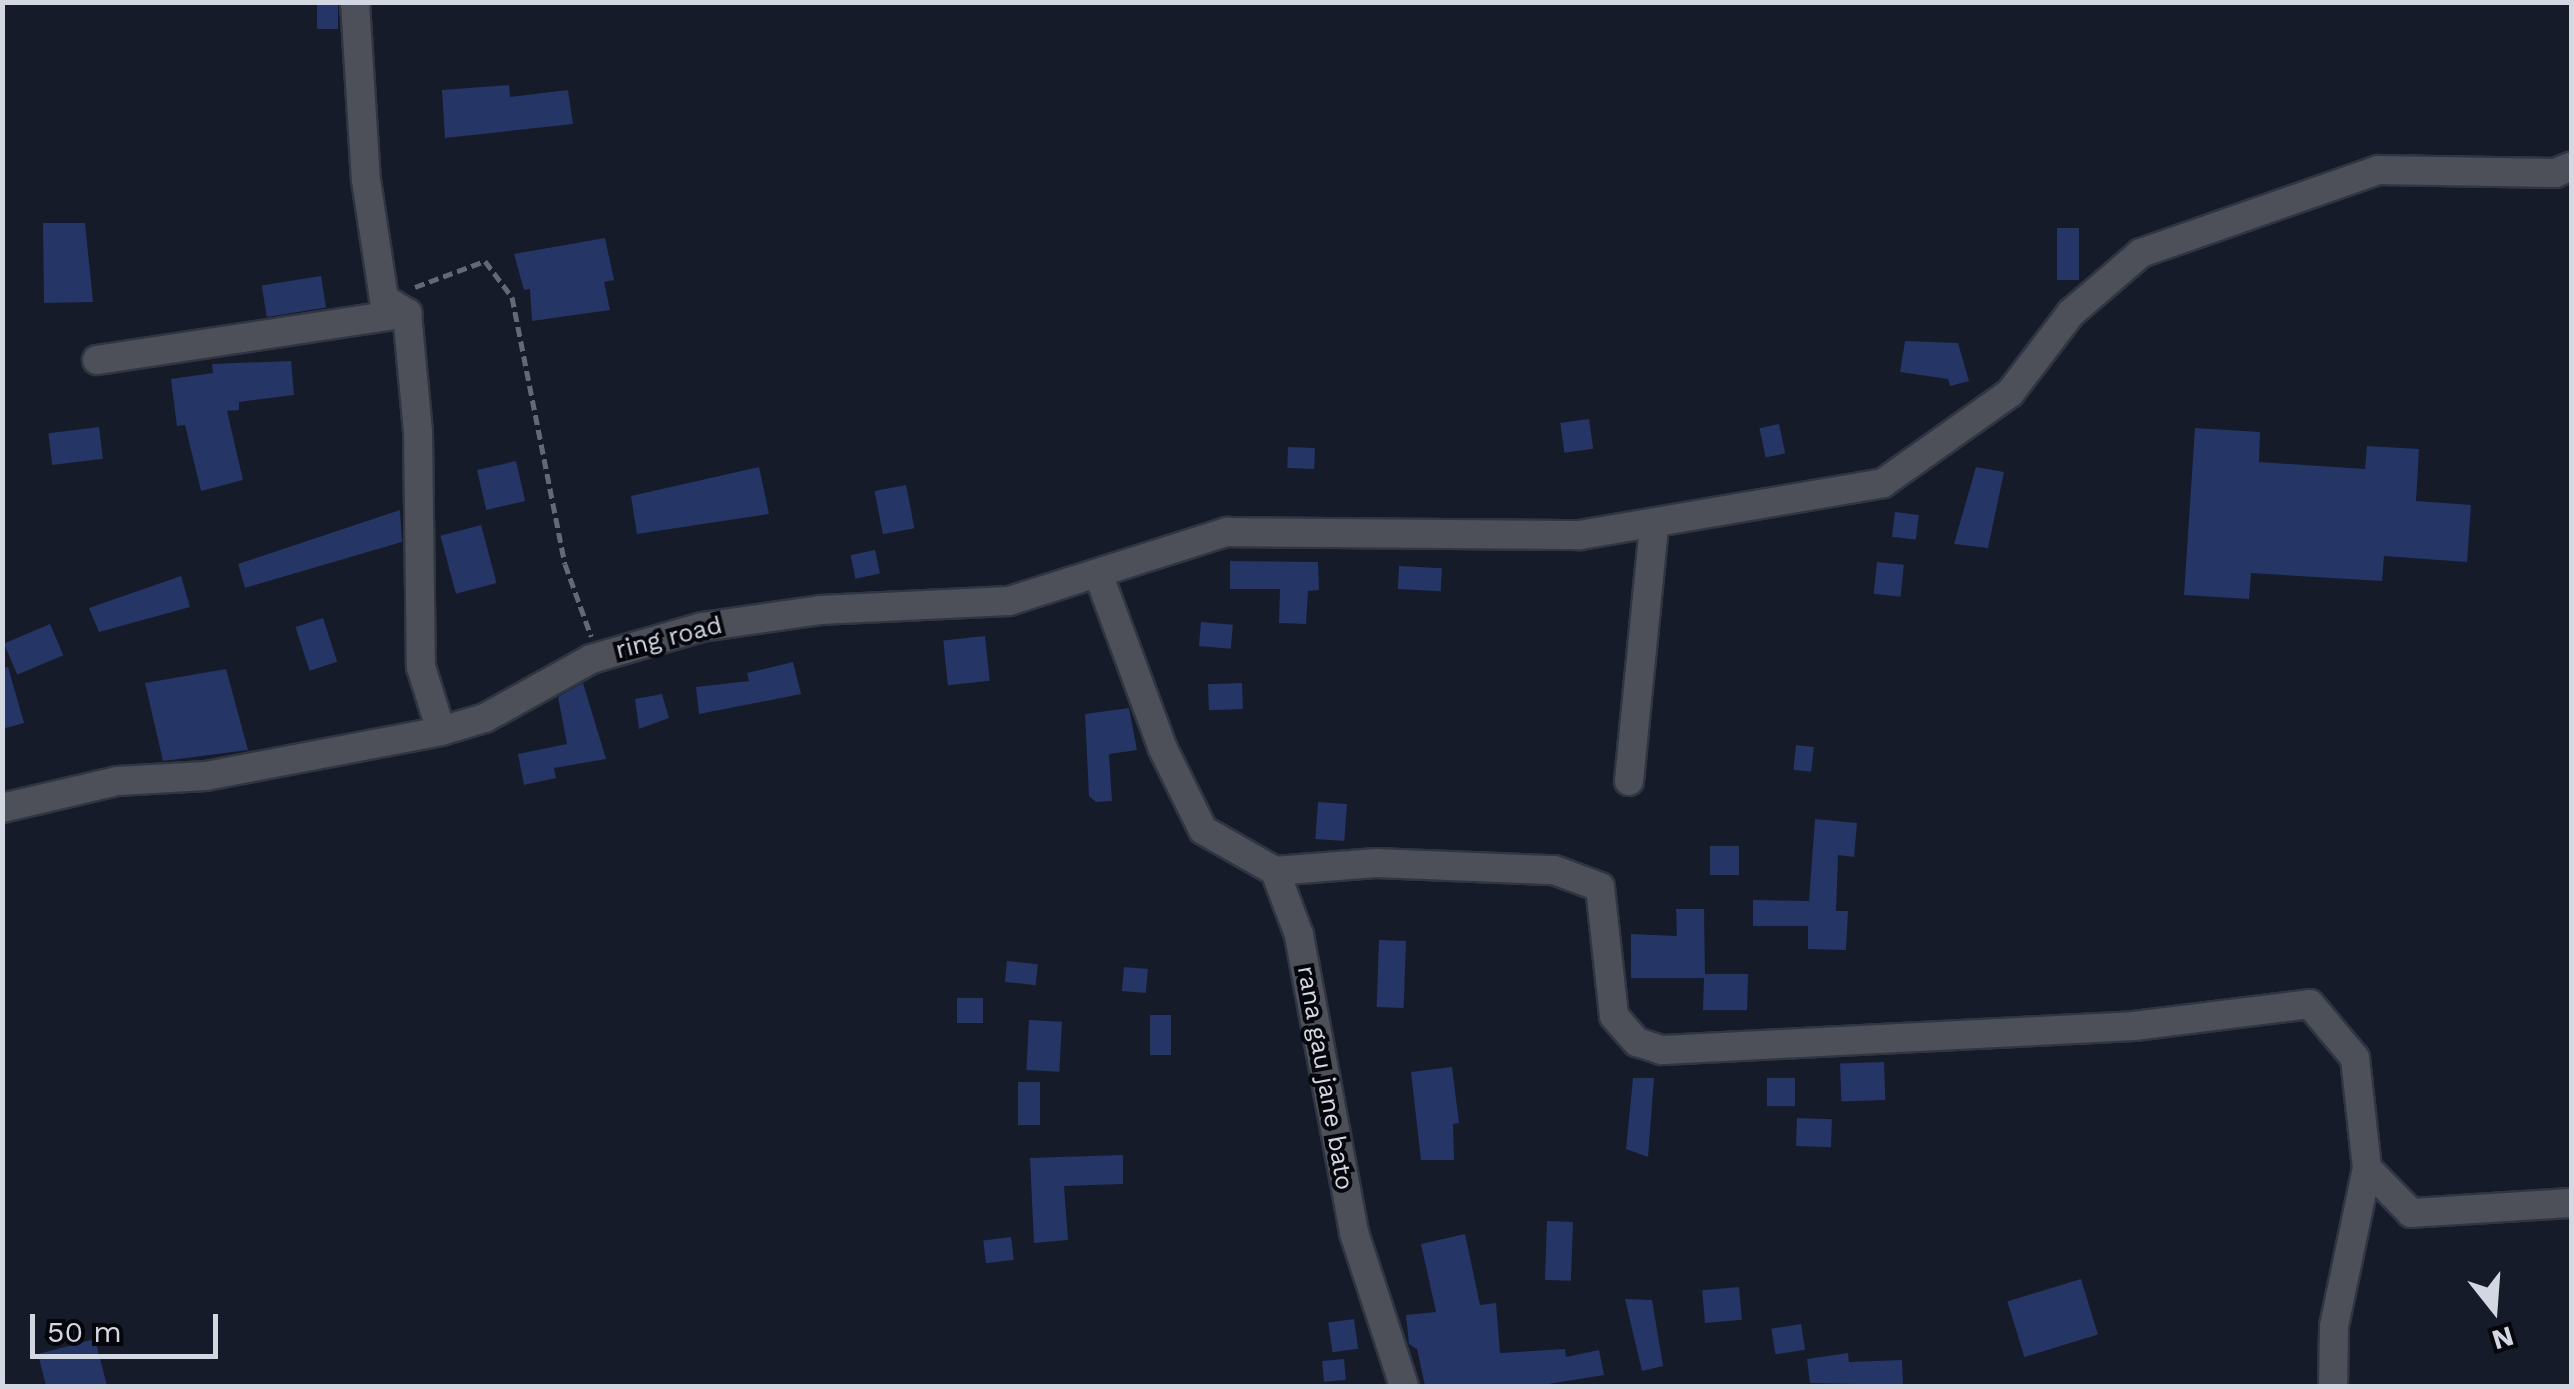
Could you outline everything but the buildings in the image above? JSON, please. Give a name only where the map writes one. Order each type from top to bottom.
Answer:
[{"type":"street","points":[[354,2],[366,180],[396,306],[418,431],[422,667],[441,731]]},
{"type":"street","name":"ring road","points":[[2,808],[117,780],[206,776],[441,731],[485,718],[591,659],[702,626],[820,610],[1009,601],[1099,576],[1227,532],[1350,538],[1580,535],[1883,483],[2010,393],[2071,314],[2141,253],[2378,170],[2554,172],[2572,166]]},
{"type":"street","points":[[96,360],[396,306]]},
{"type":"street","points":[[1629,782],[1654,524]]},
{"type":"street","points":[[1099,576],[1163,749],[1203,830],[1275,871],[1376,863],[1554,870],[1600,887],[1614,1016],[1637,1042],[1662,1050],[2134,1026],[2310,1004],[2355,1058],[2367,1168],[2334,1326],[2333,1386]]},
{"type":"street","name":"rana gau jane bato","points":[[1275,871],[1299,935],[1322,1035],[1329,1120],[1371,1284],[1404,1386]]},
{"type":"street","points":[[2367,1168],[2411,1214],[2572,1202]]},
{"type":"path","points":[[396,306],[485,261],[512,296],[565,564],[595,647],[591,659]]}]
